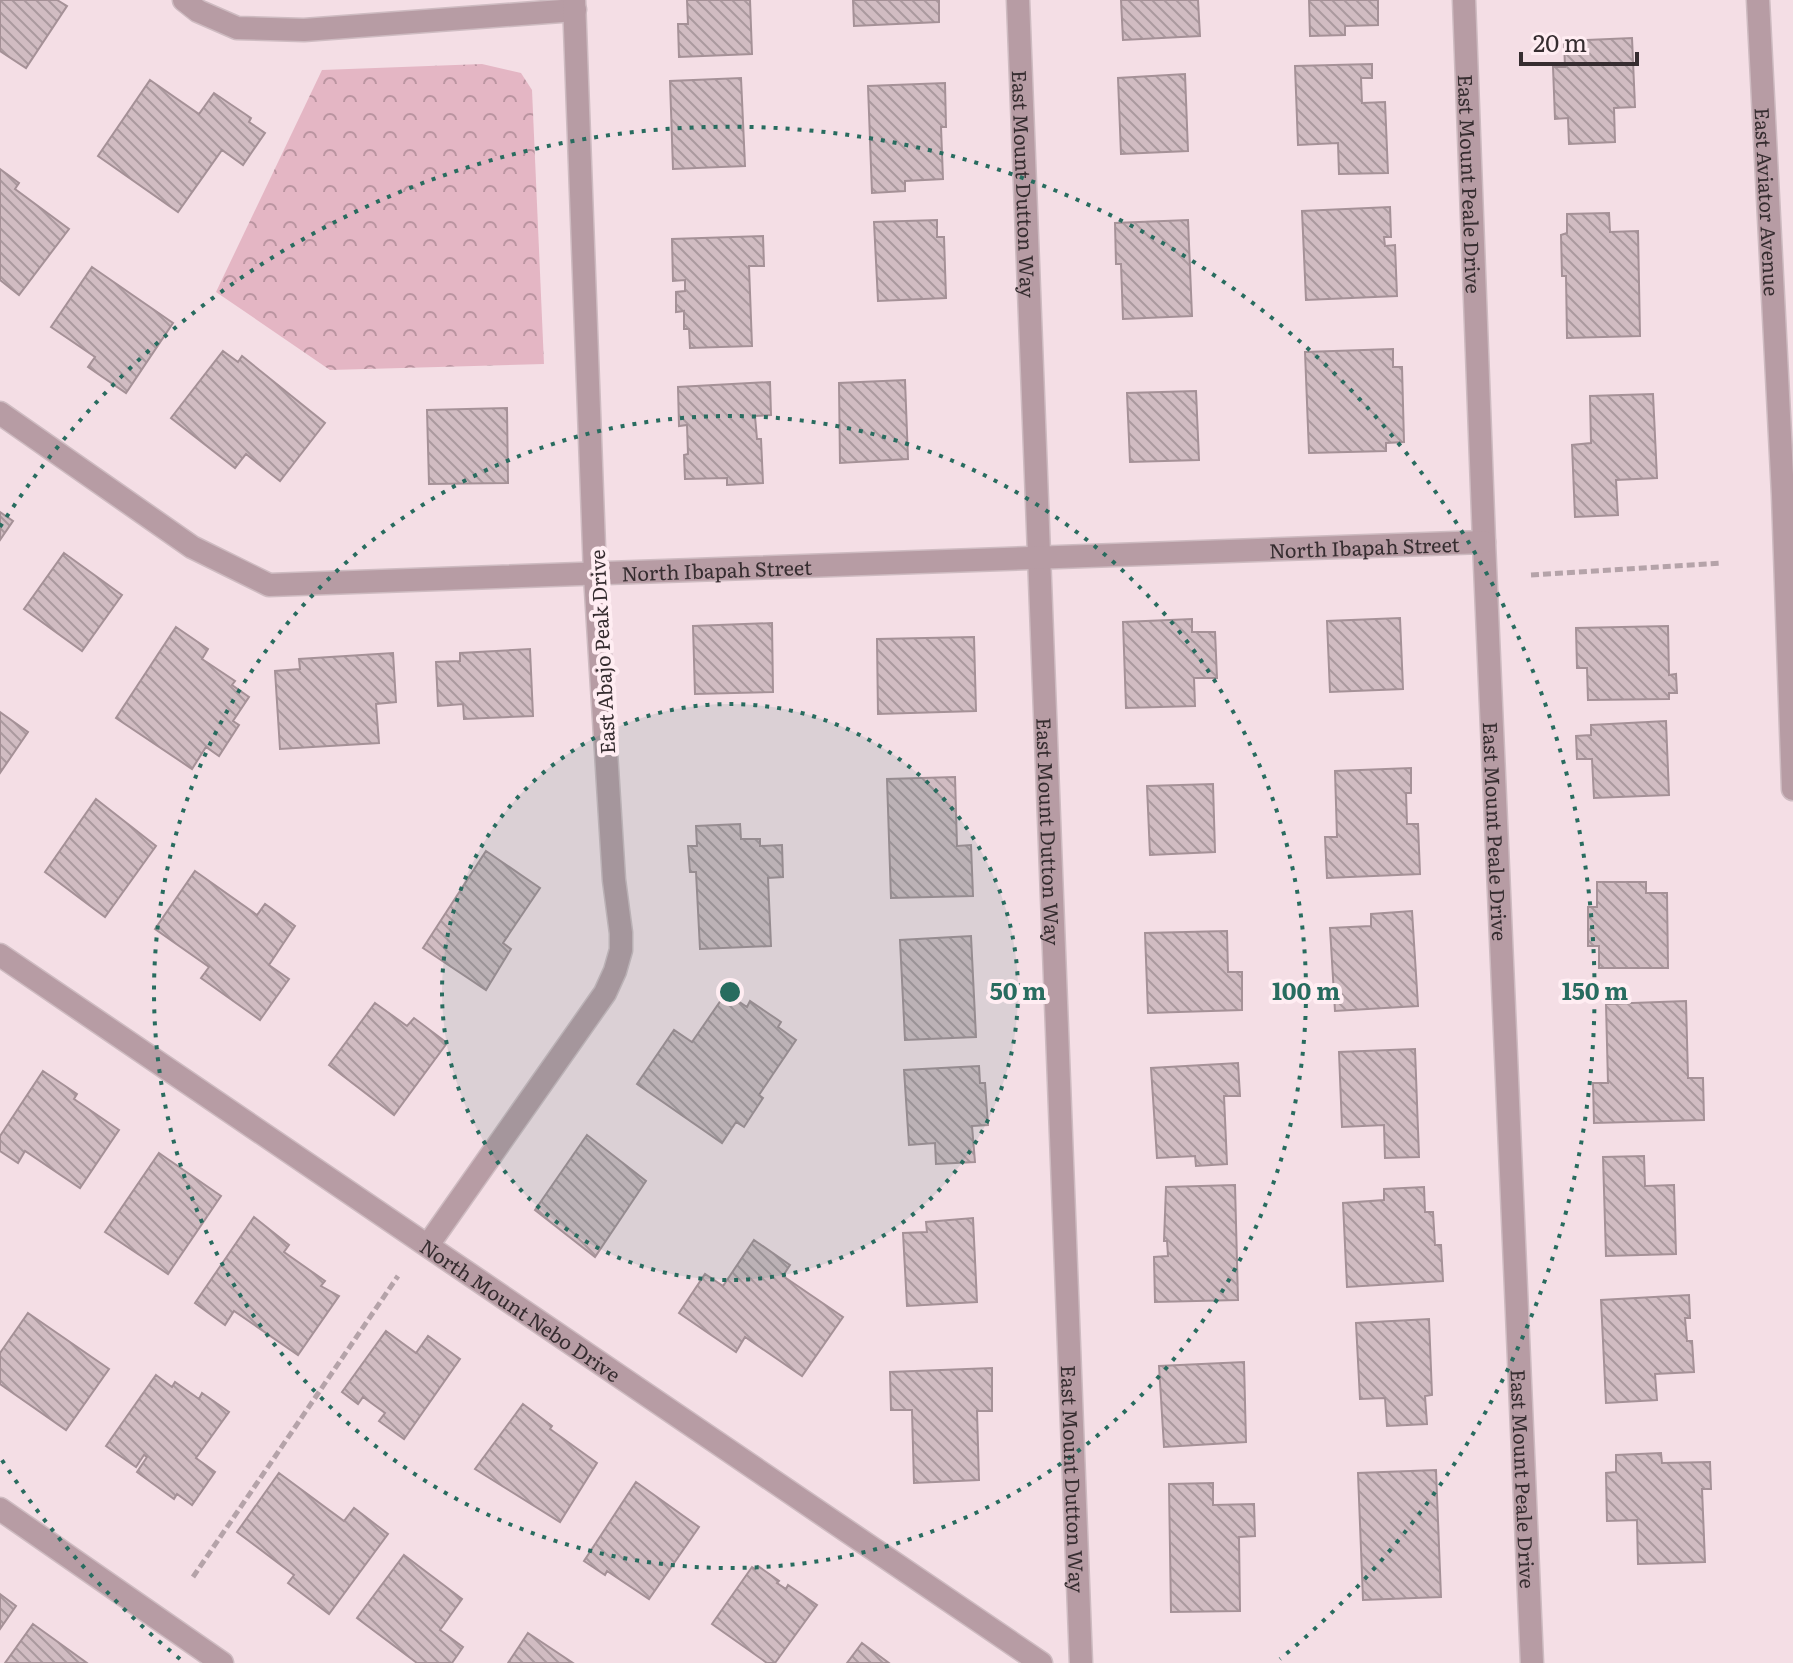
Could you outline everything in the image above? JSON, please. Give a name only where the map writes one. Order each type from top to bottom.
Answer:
[{"type":"street","points":[[184,0],[198,11],[237,28],[304,30],[574,5]]},
{"type":"street","name":"East Mount Dutton Way","points":[[1018,0],[1081,1663]]},
{"type":"street","name":"East Mount Peale Drive","points":[[1464,0],[1532,1663]]},
{"type":"street","name":"East Aviator Avenue","points":[[1758,0],[1788,495],[1793,789]]},
{"type":"street","name":"East Abajo Peak Drive","points":[[428,1245],[605,993],[621,950],[595,575],[574,5]]},
{"type":"street","name":"North Ibapah Street","points":[[0,413],[192,547],[269,585],[1484,542]]},
{"type":"street","name":"North Mount Nebo Drive","points":[[0,955],[1041,1663]]},
{"type":"street","points":[[0,1509],[222,1663]]},
{"type":"path","points":[[1531,575],[1722,563]]},
{"type":"path","points":[[193,1577],[398,1276]]},
{"type":"green space","points":[[482,64],[521,73],[532,90],[544,364],[330,370],[216,292],[322,70]]},
{"type":"building","points":[[0,0],[57,0],[67,6],[26,68],[0,51]]},
{"type":"building","points":[[687,0],[750,0],[752,54],[679,57],[678,24],[688,24]]},
{"type":"building","points":[[853,0],[939,0],[939,22],[854,26]]},
{"type":"building","points":[[1121,0],[1198,0],[1200,36],[1123,40]]},
{"type":"building","points":[[1309,0],[1378,0],[1378,25],[1345,26],[1345,35],[1310,36]]},
{"type":"building","points":[[1632,38],[1635,107],[1614,108],[1615,142],[1569,144],[1568,118],[1555,119],[1553,67],[1565,67],[1564,41]]},
{"type":"building","points":[[1372,64],[1372,78],[1361,78],[1362,103],[1385,102],[1388,173],[1339,174],[1338,143],[1298,145],[1295,66]]},
{"type":"building","points":[[1185,74],[1188,151],[1121,154],[1118,78]]},
{"type":"building","points":[[741,78],[745,166],[673,169],[670,81]]},
{"type":"building","points":[[150,80],[199,114],[214,93],[251,118],[249,122],[265,133],[243,165],[222,150],[178,212],[98,156]]},
{"type":"building","points":[[945,83],[946,127],[941,127],[943,179],[905,181],[905,191],[872,193],[868,86]]},
{"type":"building","points":[[0,169],[19,183],[15,189],[69,229],[19,295],[0,280]]},
{"type":"building","points":[[1390,207],[1391,237],[1384,237],[1385,246],[1395,245],[1397,296],[1306,300],[1302,211]]},
{"type":"building","points":[[1609,213],[1610,232],[1638,231],[1640,336],[1567,338],[1566,276],[1562,276],[1561,235],[1567,233],[1567,214]]},
{"type":"building","points":[[937,220],[937,237],[944,237],[946,298],[878,301],[874,222]]},
{"type":"building","points":[[1188,220],[1192,316],[1123,319],[1121,264],[1116,264],[1115,223]]},
{"type":"building","points":[[763,236],[764,266],[749,266],[752,346],[690,348],[689,329],[684,329],[684,311],[676,312],[676,292],[685,291],[685,280],[673,281],[672,239]]},
{"type":"building","points":[[92,267],[173,323],[126,393],[88,367],[95,357],[51,327]]},
{"type":"building","points":[[1393,349],[1393,367],[1402,367],[1404,442],[1386,443],[1386,451],[1309,453],[1305,352]]},
{"type":"building","points":[[223,351],[238,362],[242,356],[325,423],[280,481],[246,454],[235,468],[171,418]]},
{"type":"building","points":[[905,380],[908,459],[840,463],[839,383]]},
{"type":"building","points":[[770,382],[771,415],[755,416],[757,439],[761,439],[763,483],[727,485],[727,478],[685,479],[687,425],[679,426],[678,387]]},
{"type":"building","points":[[1196,391],[1199,460],[1130,462],[1127,393]]},
{"type":"building","points":[[1653,394],[1657,478],[1616,480],[1618,515],[1575,517],[1572,445],[1591,443],[1590,396]]},
{"type":"building","points":[[507,408],[508,483],[429,484],[427,410]]},
{"type":"building","points":[[0,512],[13,521],[0,540]]},
{"type":"building","points":[[64,553],[122,595],[82,651],[24,609]]},
{"type":"building","points":[[1400,618],[1403,689],[1330,692],[1327,621]]},
{"type":"building","points":[[1192,619],[1192,632],[1215,632],[1217,678],[1194,678],[1195,706],[1126,708],[1123,622]]},
{"type":"building","points":[[772,623],[773,692],[695,694],[693,626]]},
{"type":"building","points":[[1668,626],[1669,675],[1676,674],[1677,693],[1669,693],[1669,699],[1588,700],[1587,668],[1577,668],[1576,628]]},
{"type":"building","points":[[176,627],[208,649],[202,659],[235,681],[232,685],[249,697],[233,721],[239,725],[219,756],[206,747],[192,769],[116,718]]},
{"type":"building","points":[[974,637],[976,711],[878,714],[877,639]]},
{"type":"building","points":[[530,649],[533,716],[464,719],[463,704],[438,706],[436,662],[460,661],[460,653]]},
{"type":"building","points":[[393,653],[396,702],[376,704],[379,743],[280,749],[275,671],[300,669],[299,659]]},
{"type":"building","points":[[0,712],[28,732],[0,773]]},
{"type":"building","points":[[1666,721],[1669,795],[1594,798],[1592,759],[1577,759],[1576,736],[1591,735],[1591,725]]},
{"type":"building","points":[[1411,768],[1411,793],[1406,793],[1407,824],[1418,824],[1420,874],[1327,878],[1325,837],[1337,837],[1335,771]]},
{"type":"building","points":[[955,777],[957,846],[971,845],[973,896],[891,898],[887,779]]},
{"type":"building","points":[[1213,784],[1215,852],[1150,855],[1147,786]]},
{"type":"building","points":[[96,799],[156,846],[105,917],[45,872]]},
{"type":"building","points":[[740,824],[741,839],[760,839],[760,846],[782,845],[783,877],[768,878],[771,946],[700,949],[696,872],[690,872],[688,846],[697,846],[696,826]]},
{"type":"building","points":[[486,851],[540,888],[503,943],[511,949],[486,990],[423,948]]},
{"type":"building","points":[[195,871],[257,915],[265,904],[295,926],[269,965],[289,979],[260,1020],[201,978],[209,967],[155,929]]},
{"type":"building","points":[[1597,882],[1646,882],[1646,893],[1667,893],[1668,968],[1599,968],[1599,946],[1588,946],[1588,907],[1597,907]]},
{"type":"building","points":[[1412,911],[1418,1006],[1335,1011],[1330,928],[1371,926],[1371,914]]},
{"type":"building","points":[[1227,931],[1228,972],[1242,972],[1242,1010],[1148,1013],[1145,933]]},
{"type":"building","points":[[971,936],[976,1037],[905,1040],[900,940]]},
{"type":"building","points":[[726,993],[747,1007],[750,1001],[781,1022],[778,1027],[796,1040],[759,1095],[763,1098],[744,1127],[736,1122],[722,1143],[637,1084],[674,1030],[692,1042]]},
{"type":"building","points":[[1686,1001],[1688,1078],[1703,1078],[1704,1120],[1594,1123],[1593,1083],[1608,1083],[1606,1004]]},
{"type":"building","points":[[375,1003],[407,1026],[414,1018],[447,1043],[394,1115],[329,1065]]},
{"type":"building","points":[[1415,1049],[1419,1157],[1385,1158],[1384,1125],[1342,1127],[1339,1052]]},
{"type":"building","points":[[1238,1063],[1240,1096],[1224,1096],[1227,1164],[1196,1166],[1195,1156],[1157,1158],[1151,1068]]},
{"type":"building","points":[[979,1066],[980,1083],[985,1083],[988,1125],[972,1126],[975,1162],[936,1164],[935,1143],[909,1145],[904,1070]]},
{"type":"building","points":[[43,1071],[77,1094],[74,1099],[119,1130],[80,1188],[25,1151],[18,1163],[0,1151],[0,1136]]},
{"type":"building","points":[[587,1135],[646,1181],[595,1257],[535,1210]]},
{"type":"building","points":[[159,1153],[221,1196],[168,1274],[105,1232]]},
{"type":"building","points":[[1644,1156],[1645,1186],[1674,1185],[1676,1254],[1606,1256],[1603,1157]]},
{"type":"building","points":[[1235,1185],[1238,1300],[1155,1302],[1154,1257],[1168,1256],[1167,1241],[1164,1241],[1166,1187]]},
{"type":"building","points":[[1424,1187],[1425,1212],[1433,1212],[1435,1245],[1441,1245],[1443,1281],[1347,1287],[1343,1203],[1384,1200],[1384,1189]]},
{"type":"building","points":[[254,1217],[289,1245],[284,1252],[325,1281],[321,1286],[339,1296],[298,1355],[234,1311],[225,1325],[195,1303]]},
{"type":"building","points":[[973,1218],[977,1302],[907,1306],[903,1233],[927,1232],[926,1222]]},
{"type":"building","points":[[754,1240],[790,1265],[783,1276],[843,1317],[802,1376],[745,1337],[736,1352],[679,1313],[705,1274],[723,1286]]},
{"type":"building","points":[[1689,1295],[1690,1318],[1685,1318],[1687,1341],[1692,1341],[1694,1372],[1655,1374],[1657,1400],[1606,1403],[1601,1300]]},
{"type":"building","points":[[28,1313],[109,1369],[66,1430],[0,1384],[0,1353]]},
{"type":"building","points":[[1429,1319],[1432,1395],[1425,1396],[1427,1424],[1387,1426],[1385,1398],[1360,1399],[1356,1323]]},
{"type":"building","points":[[386,1331],[416,1353],[428,1336],[460,1359],[404,1439],[379,1421],[385,1413],[363,1397],[358,1404],[342,1392]]},
{"type":"building","points":[[1244,1362],[1246,1442],[1164,1447],[1159,1366]]},
{"type":"building","points":[[992,1368],[992,1411],[977,1411],[979,1480],[914,1483],[912,1410],[891,1410],[890,1372]]},
{"type":"building","points":[[156,1375],[172,1387],[175,1382],[199,1399],[202,1393],[229,1412],[196,1458],[215,1472],[192,1505],[177,1494],[174,1499],[137,1472],[147,1457],[144,1455],[136,1467],[106,1446]]},
{"type":"building","points":[[523,1404],[552,1426],[550,1429],[597,1463],[560,1522],[475,1469]]},
{"type":"building","points":[[1661,1453],[1662,1463],[1710,1462],[1711,1489],[1702,1489],[1705,1562],[1638,1564],[1637,1520],[1607,1521],[1606,1473],[1616,1472],[1616,1455]]},
{"type":"building","points":[[1436,1470],[1441,1597],[1363,1600],[1358,1473]]},
{"type":"building","points":[[279,1473],[344,1521],[354,1508],[388,1534],[329,1614],[288,1583],[294,1575],[237,1532]]},
{"type":"building","points":[[636,1482],[699,1527],[649,1599],[607,1571],[605,1575],[584,1561]]},
{"type":"building","points":[[1213,1483],[1213,1505],[1254,1504],[1255,1536],[1239,1537],[1240,1611],[1171,1612],[1169,1484]]},
{"type":"building","points":[[404,1555],[462,1599],[440,1630],[463,1647],[452,1663],[417,1663],[357,1618]]},
{"type":"building","points":[[758,1566],[786,1589],[788,1585],[817,1605],[775,1663],[767,1663],[712,1624],[752,1567],[755,1569]]},
{"type":"building","points":[[0,1594],[16,1606],[0,1629]]},
{"type":"building","points":[[33,1624],[87,1663],[5,1663]]},
{"type":"building","points":[[528,1633],[573,1663],[508,1663]]},
{"type":"building","points":[[862,1643],[889,1663],[847,1663]]}]
